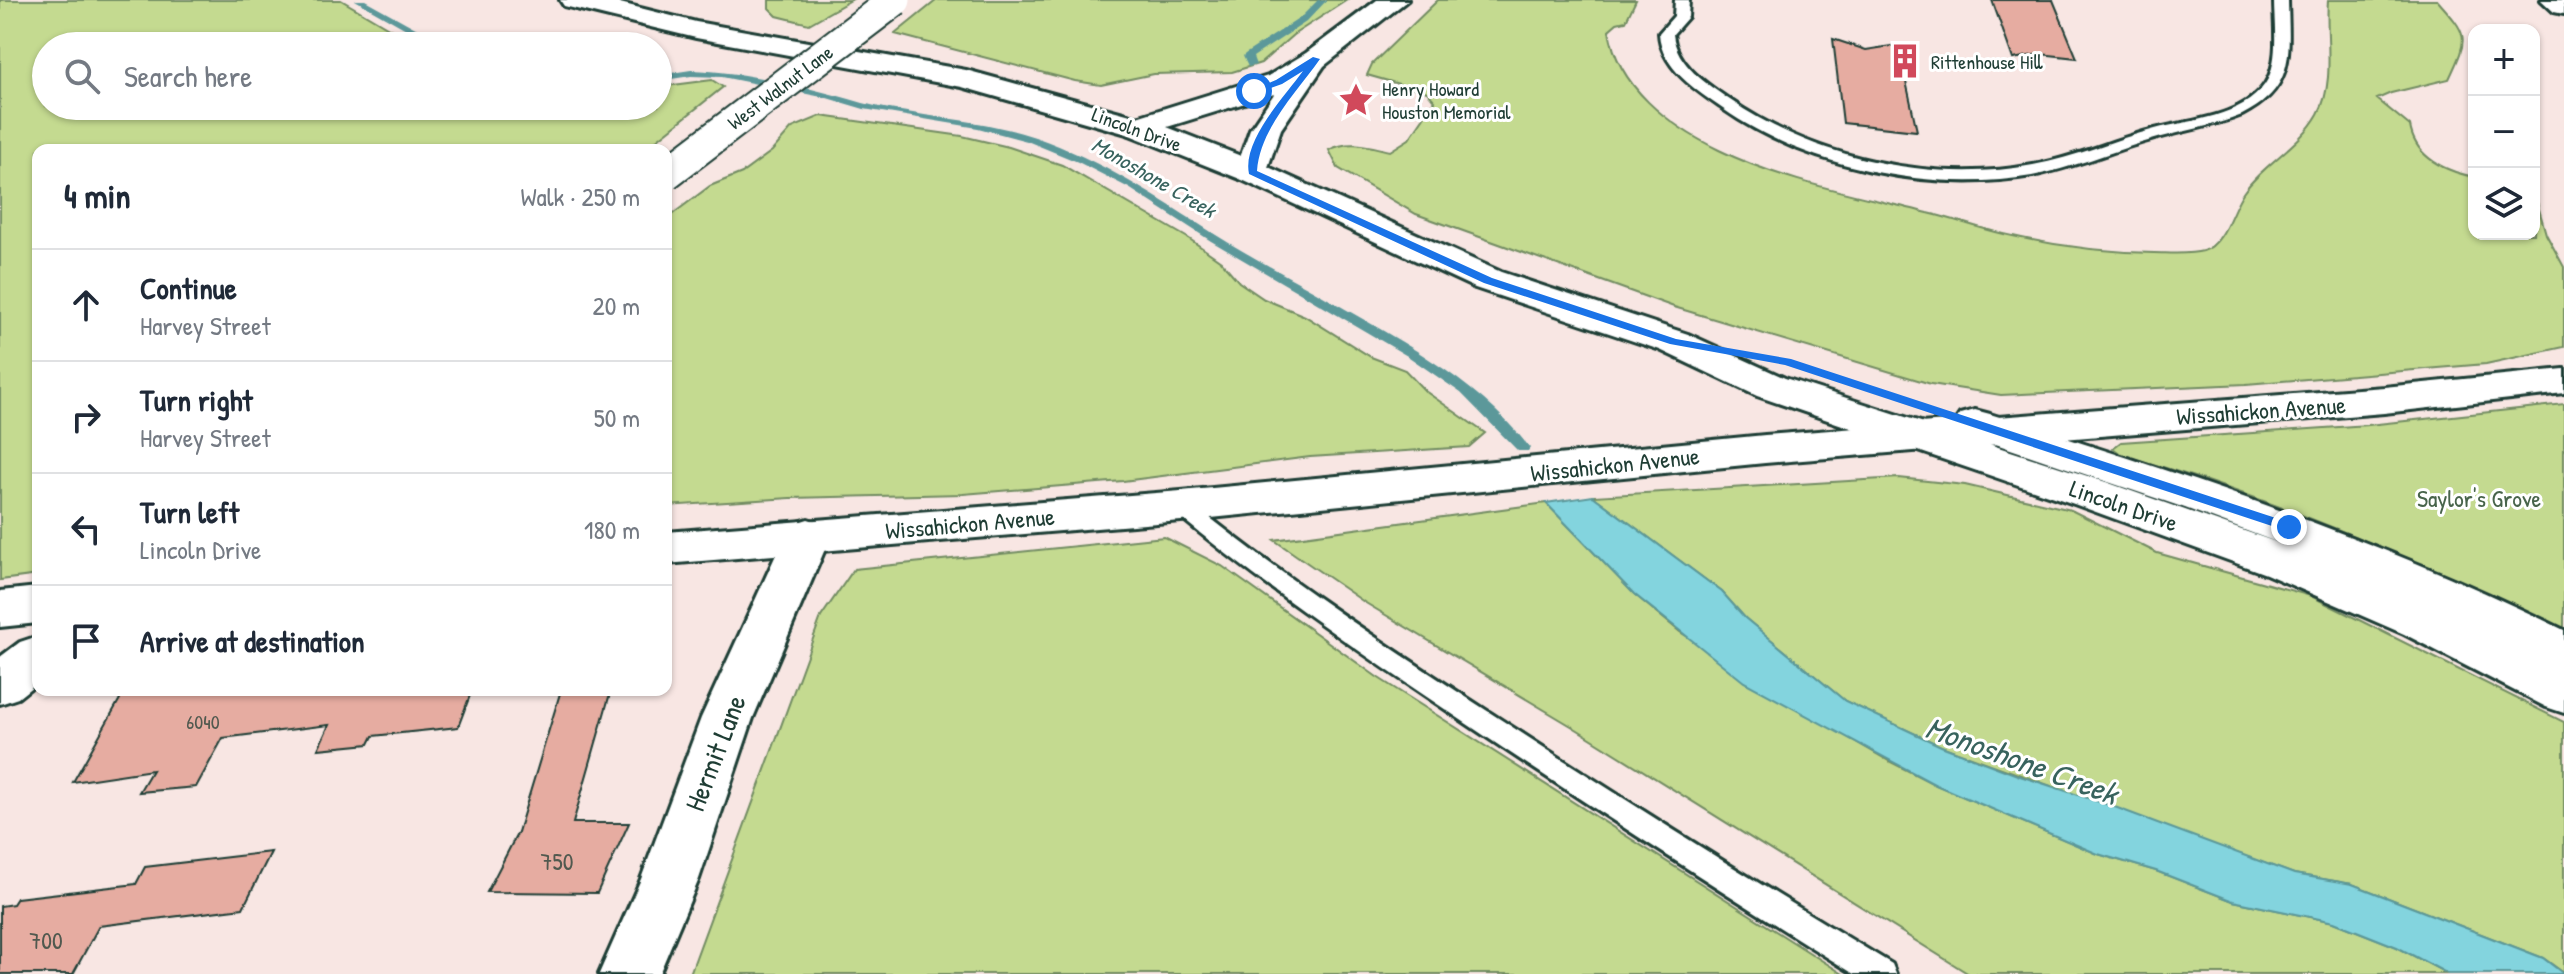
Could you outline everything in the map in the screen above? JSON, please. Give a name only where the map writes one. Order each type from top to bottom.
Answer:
[{"type":"street","name":"Lincoln Drive","points":[[574,0],[696,30],[966,79],[1138,127],[1252,172],[1488,280],[1674,342],[1771,387],[2282,562],[2421,621],[2564,693]]},
{"type":"street","name":"West Walnut Lane","points":[[672,169],[895,0]]},
{"type":"street","points":[[1138,127],[1279,82],[1316,59],[1394,0]]},
{"type":"street","points":[[2555,0],[2564,6]]},
{"type":"street","points":[[1252,172],[1253,160],[1266,127],[1316,59]]},
{"type":"street","name":"Lincoln Drive","points":[[1674,342],[1787,362],[2289,527],[2456,598],[2564,652]]},
{"type":"street","name":"Wissahickon Avenue","points":[[672,547],[1181,506],[1750,451],[2384,400],[2564,381]]},
{"type":"street","name":"Hermit Lane","points":[[629,974],[670,879],[727,718],[808,535]]},
{"type":"street","points":[[0,609],[32,606]]},
{"type":"street","points":[[0,684],[32,660]]},
{"type":"lane","points":[[1682,0],[1681,17],[1666,33],[1666,45],[1680,65],[1703,87],[1745,117],[1800,142],[1860,161],[1922,171],[1983,174],[2051,167],[2154,134],[2217,120],[2253,103],[2266,93],[2278,72],[2281,0]]},
{"type":"lane","points":[[1181,506],[1238,554],[1408,672],[1646,830],[1881,974]]},
{"type":"green space","points":[[0,0],[341,0],[395,32],[32,32],[32,120],[672,120],[672,85],[712,80],[723,87],[652,144],[32,144],[32,576],[0,580]]},
{"type":"green space","points":[[769,0],[851,0],[809,24],[777,16],[769,8]]},
{"type":"green space","points":[[937,0],[1347,0],[1293,35],[1261,63],[1232,72],[1154,74],[1101,85],[895,34]]},
{"type":"green space","points":[[1438,0],[1636,0],[1626,21],[1617,23],[1609,30],[1623,69],[1634,87],[1665,117],[1719,150],[1769,171],[1994,232],[2098,250],[2179,254],[2203,251],[2217,241],[2243,193],[2261,172],[2302,136],[2318,114],[2327,88],[2328,0],[2437,0],[2455,21],[2462,37],[2460,54],[2449,79],[2377,99],[2410,126],[2418,146],[2433,161],[2468,175],[2468,240],[2540,240],[2540,213],[2546,234],[2564,267],[2564,347],[2486,364],[2246,384],[2001,395],[1931,384],[1674,307],[1416,214],[1338,168],[1329,150],[1351,144],[1390,151],[1409,139],[1435,101],[1427,92],[1367,75],[1372,64]]},
{"type":"green space","points":[[821,116],[962,136],[1009,147],[1062,165],[1188,238],[1221,261],[1239,282],[1264,299],[1305,316],[1371,357],[1405,370],[1425,391],[1485,433],[1469,447],[1310,457],[1123,481],[963,494],[790,498],[672,506],[672,214],[710,186],[742,173],[772,151],[792,128]]},
{"type":"green space","name":"Saylor's Grove","points":[[2564,404],[2564,631],[2457,580],[2347,533],[2236,491],[2122,455],[2113,448],[2121,442],[2368,425]]},
{"type":"green space","points":[[1899,478],[1965,485],[2071,510],[2157,553],[2311,596],[2564,722],[2564,973],[2543,958],[2352,884],[2294,874],[1941,746],[1845,701],[1745,618],[1722,592],[1593,496]]},
{"type":"green space","points":[[1546,503],[1634,594],[1680,632],[1818,720],[1889,761],[1936,785],[2098,854],[2156,871],[2233,901],[2334,922],[2397,947],[2448,974],[1969,974],[1573,727],[1364,602],[1274,540]]},
{"type":"green space","points":[[1164,537],[1222,566],[1377,677],[1843,974],[690,974],[821,617],[854,569]]},
{"type":"water","points":[[1593,496],[1722,592],[1745,618],[1845,701],[1941,746],[2020,776],[2112,806],[2294,874],[2352,884],[2543,958],[2564,974],[2448,974],[2397,947],[2334,922],[2233,901],[2156,871],[2098,854],[1936,785],[1744,682],[1634,594],[1546,503]]},
{"type":"building","points":[[1992,0],[2053,0],[2077,58],[2040,54],[2013,59]]},
{"type":"building","points":[[1833,39],[1866,50],[1898,45],[1917,131],[1843,123]]},
{"type":"building","points":[[122,696],[470,696],[458,727],[373,736],[369,744],[318,749],[329,725],[223,738],[196,787],[139,792],[152,770],[73,782]]},
{"type":"building","points":[[559,696],[609,696],[573,823],[629,823],[597,893],[487,892],[518,832]]},
{"type":"building","points":[[271,852],[243,908],[99,926],[73,974],[0,974],[0,906],[13,904],[17,898],[136,884],[145,867]]},
{"type":"waterway","name":"Monoshone Creek","points":[[359,0],[417,32]]},
{"type":"waterway","points":[[1251,65],[1248,56],[1303,20],[1323,0]]},
{"type":"waterway","name":"Monoshone Creek","points":[[672,76],[722,74],[829,95],[864,106],[979,125],[1031,139],[1082,160],[1133,186],[1215,239],[1413,354],[1466,390],[1523,448]]},
{"type":"place","name":"Rittenhouse Hill","points":[[1905,61]]},
{"type":"place","name":"Henry Howard Houston Memorial","points":[[1356,100]]},
{"type":"route","points":[[1254,91],[1279,82],[1316,59],[1266,127],[1257,146],[1252,172],[1439,260],[1543,300],[1674,342],[1787,362],[2289,527]]}]
